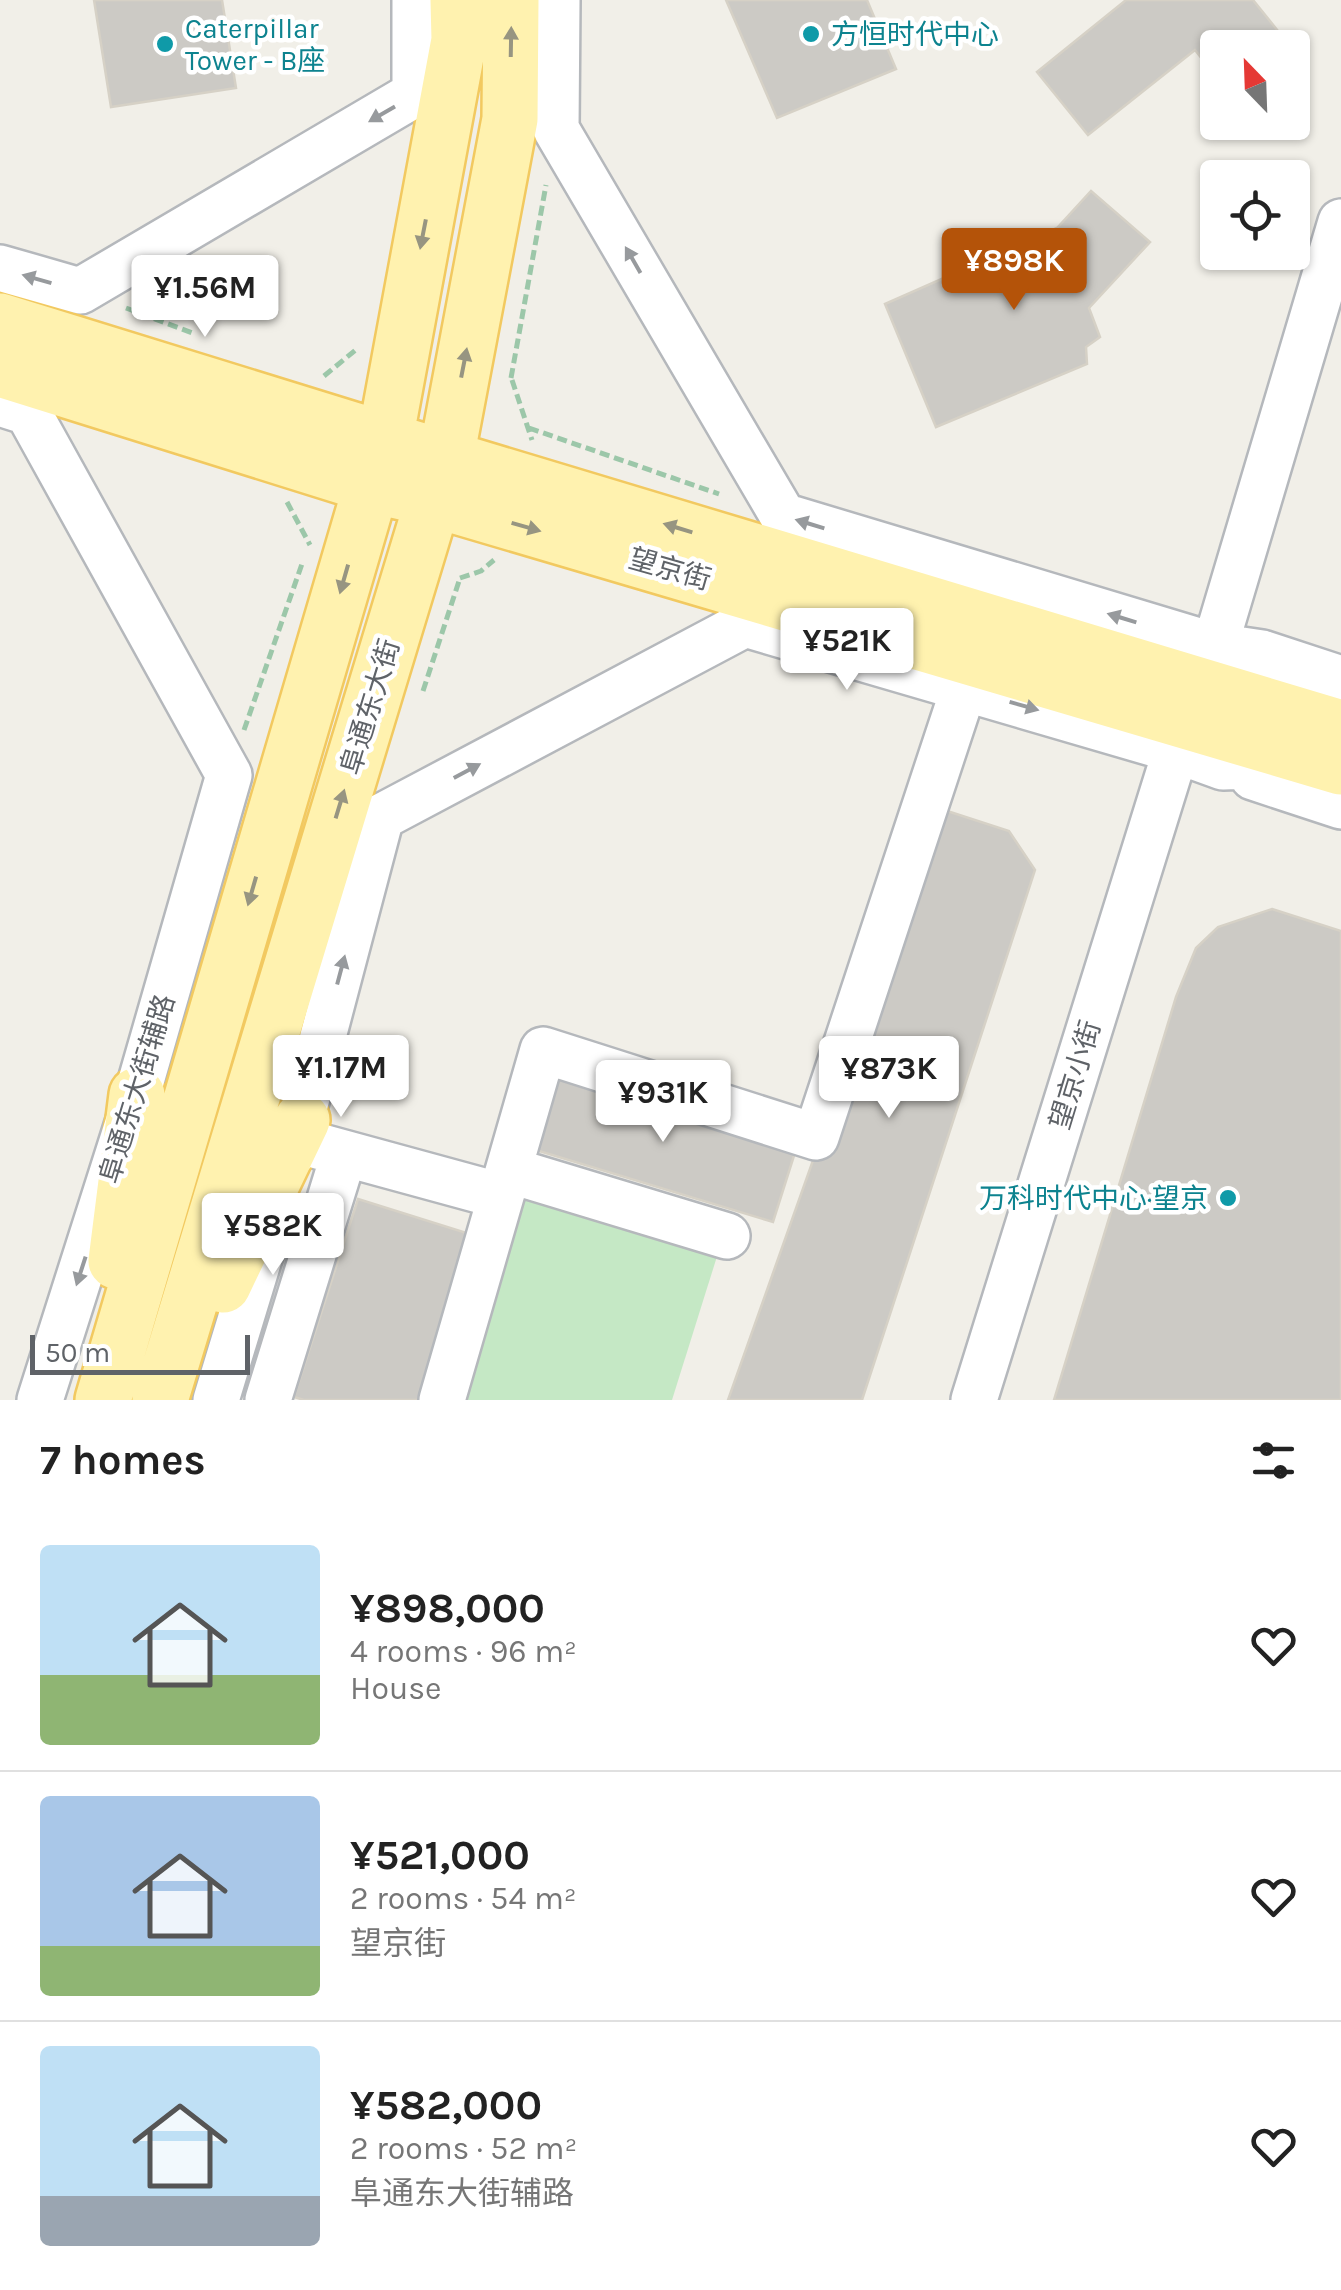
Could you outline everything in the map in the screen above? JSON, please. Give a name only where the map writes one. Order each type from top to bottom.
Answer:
[{"type":"main road","points":[[100,1400],[378,463],[459,40],[458,0]]},
{"type":"main road","name":"阜通东大街","points":[[164,1400],[439,479],[510,118],[511,0]]},
{"type":"main road","points":[[0,322],[378,463]]},
{"type":"main road","points":[[0,369],[439,479],[1271,706],[1338,766]]},
{"type":"main road","name":"望京街","points":[[439,479],[1338,766]]},
{"type":"main road","points":[[100,1400],[137,1095]]},
{"type":"main road","points":[[164,1400],[299,1130]]},
{"type":"street","points":[[0,268],[80,290],[416,94],[415,0]]},
{"type":"street","points":[[557,0],[556,129],[784,516],[1215,646],[1262,654],[1341,678]]},
{"type":"street","points":[[1215,646],[1341,222]]},
{"type":"street","points":[[0,404],[28,412],[229,776]]},
{"type":"street","points":[[216,1400],[299,1130],[381,817],[744,624],[1223,767],[1338,766]]},
{"type":"street","points":[[1215,646],[1271,706]]},
{"type":"street","points":[[442,1400],[543,1050],[816,1137],[964,688]]},
{"type":"street","name":"望京小街","points":[[974,1400],[1176,750]]},
{"type":"street","name":"阜通东大街辅路","points":[[40,1400],[137,1095],[229,776]]},
{"type":"street","points":[[299,1130],[344,1154],[505,1183],[727,1236]]},
{"type":"street","points":[[268,1400],[344,1154]]},
{"type":"path","points":[[512,378],[556,129]]},
{"type":"path","points":[[319,381],[366,343]]},
{"type":"path","points":[[501,366],[512,378],[535,453]]},
{"type":"path","points":[[529,428],[784,516]]},
{"type":"path","points":[[284,496],[308,544],[320,548]]},
{"type":"path","points":[[449,580],[482,571],[496,558]]},
{"type":"path","points":[[229,776],[302,562]]},
{"type":"green space","points":[[523,1187],[719,1250],[672,1400],[458,1400]]},
{"type":"building","name":"Caterpillar Tower - B座","points":[[94,0],[222,0],[236,88],[111,107]]},
{"type":"building","name":"方恒时代中心","points":[[726,0],[867,0],[896,69],[777,118]]},
{"type":"building","points":[[1126,0],[1253,0],[1277,30],[1200,30],[1200,56],[1195,50],[1088,135],[1037,72]]},
{"type":"building","points":[[1091,191],[1150,242],[1089,308],[1100,337],[1086,347],[1087,364],[936,427],[885,304],[1057,228]]},
{"type":"building","points":[[938,808],[1009,831],[1035,870],[862,1400],[728,1400]]},
{"type":"building","name":"万科时代中心·望京","points":[[1272,909],[1341,931],[1341,1400],[1054,1400],[1176,997],[1196,948],[1218,927]]},
{"type":"building","points":[[553,1069],[798,1143],[773,1222],[529,1148]]},
{"type":"building","points":[[358,1199],[473,1235],[420,1400],[294,1397]]},
{"type":"place","name":"方恒时代中心","points":[[811,34]]},
{"type":"place","name":"Caterpillar Tower - B座","points":[[165,44]]},
{"type":"place","name":"万科时代中心·望京","points":[[1228,1198]]}]
